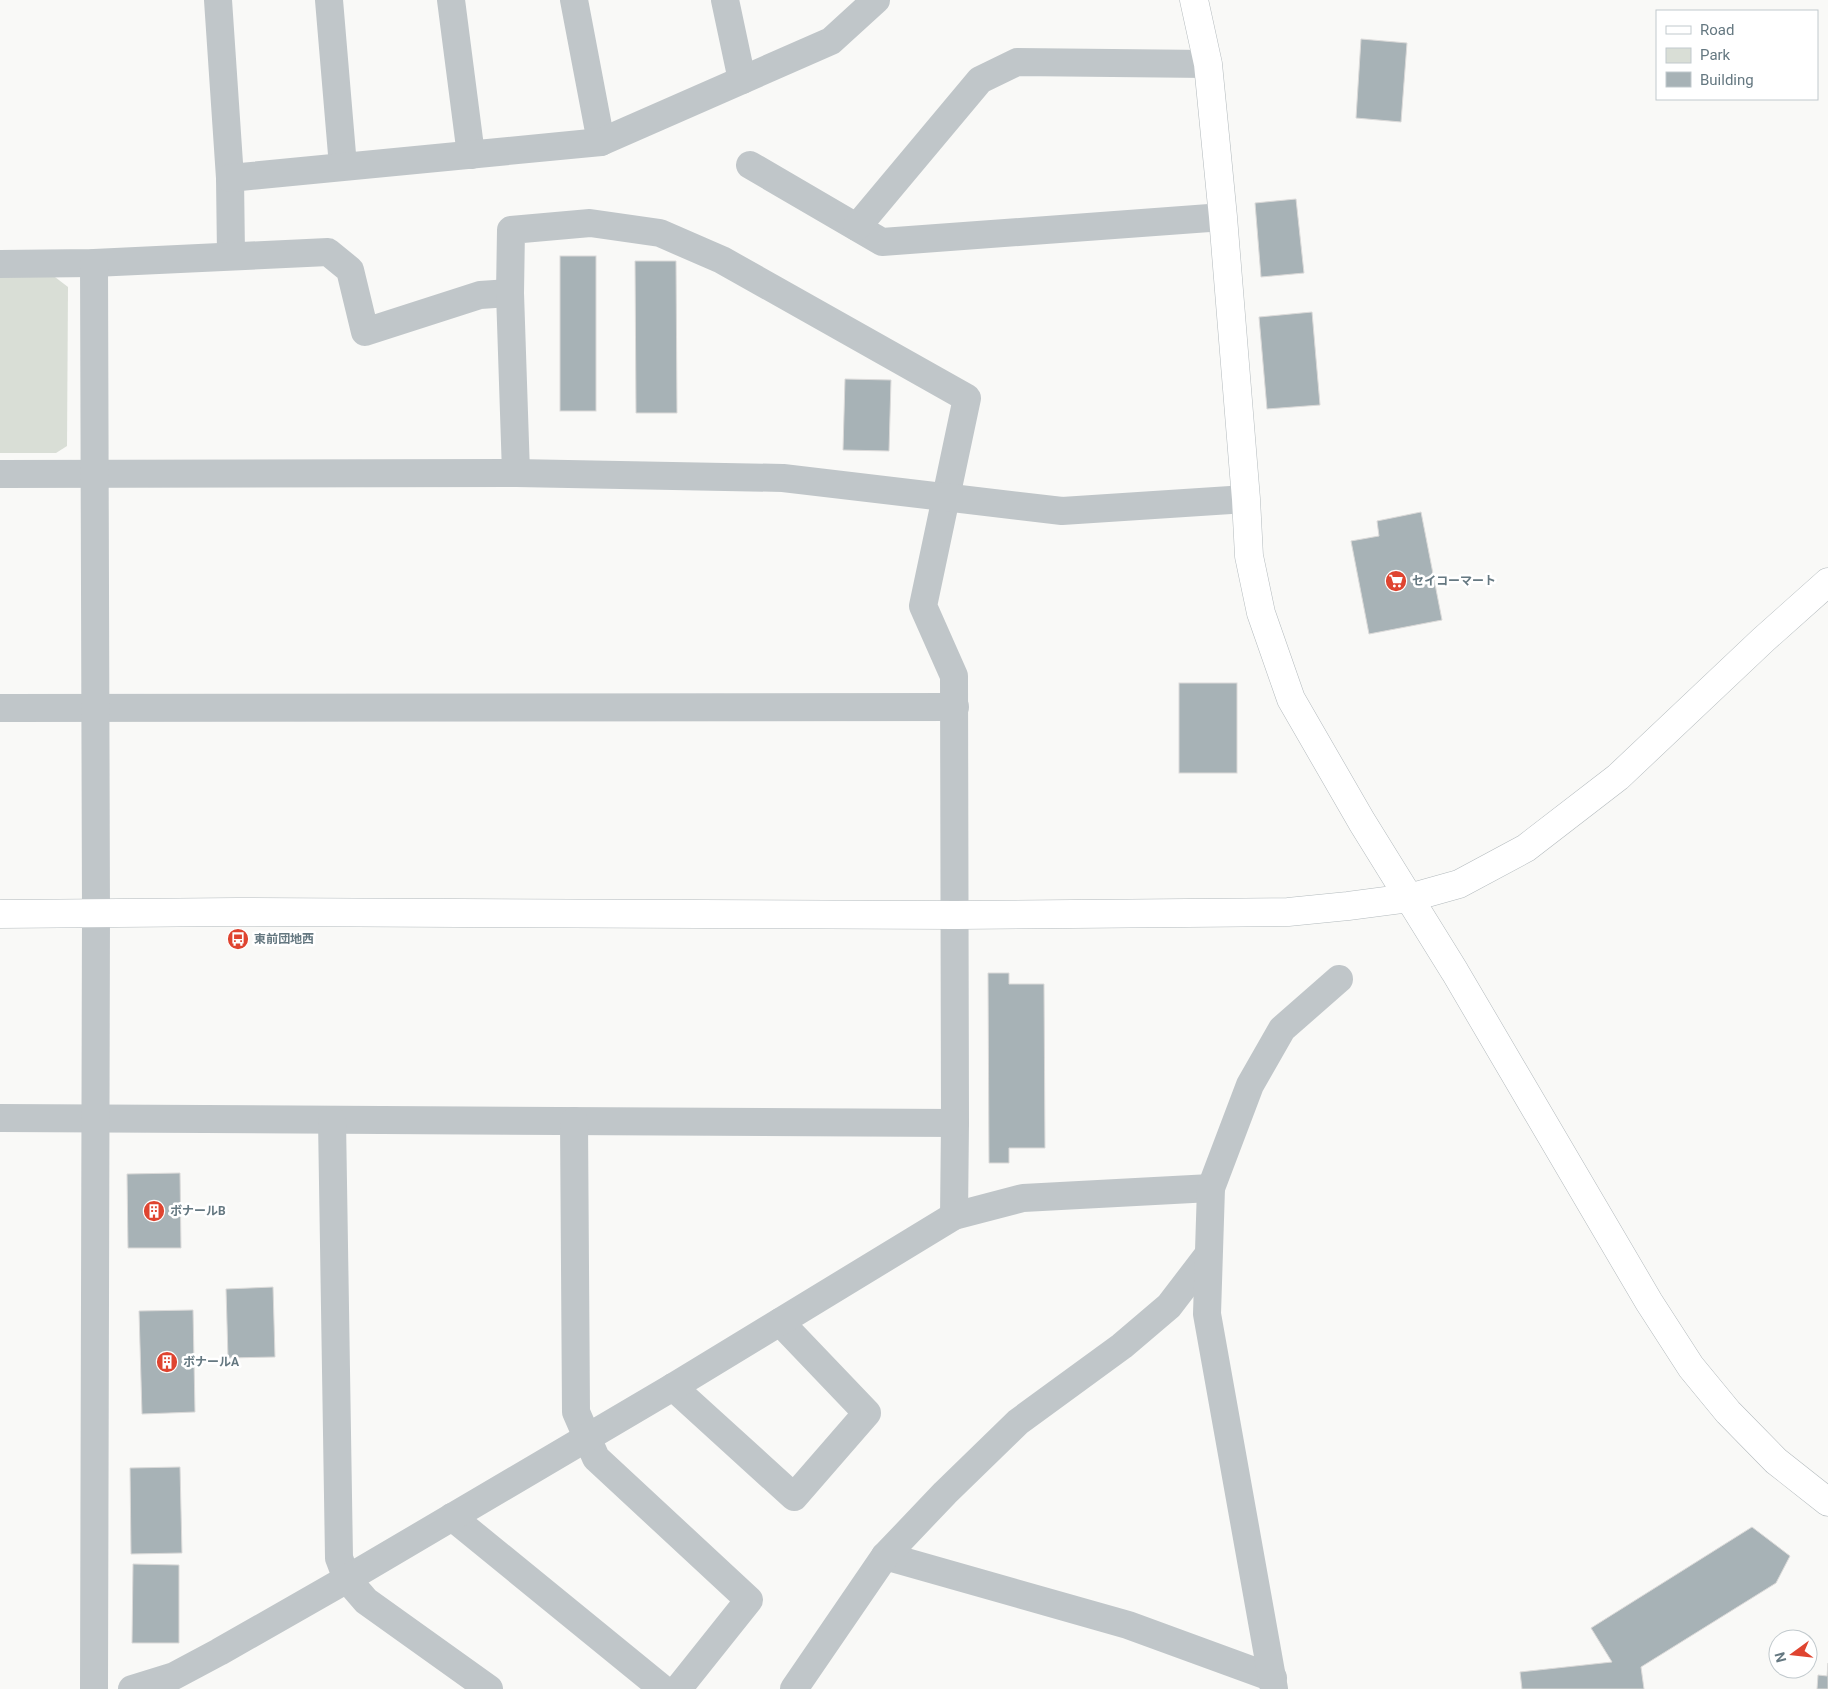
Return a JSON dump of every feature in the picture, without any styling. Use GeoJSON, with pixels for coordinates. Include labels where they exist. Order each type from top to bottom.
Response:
{"type":"FeatureCollection","features":[{"type":"Feature","properties":{"kind":"street"},"geometry":{"type":"LineString","coordinates":[[218,0],[230,178],[231,255]]}},
{"type":"Feature","properties":{"kind":"street"},"geometry":{"type":"LineString","coordinates":[[328,0],[343,166]]}},
{"type":"Feature","properties":{"kind":"street"},"geometry":{"type":"LineString","coordinates":[[451,0],[471,154]]}},
{"type":"Feature","properties":{"kind":"street"},"geometry":{"type":"LineString","coordinates":[[574,0],[601,142]]}},
{"type":"Feature","properties":{"kind":"street"},"geometry":{"type":"LineString","coordinates":[[725,0],[742,80]]}},
{"type":"Feature","properties":{"kind":"street"},"geometry":{"type":"LineString","coordinates":[[230,178],[601,142],[831,41],[875,0]]}},
{"type":"Feature","properties":{"kind":"street"},"geometry":{"type":"LineString","coordinates":[[1194,0],[1208,64],[1224,217],[1249,556],[1261,613],[1290,700],[1362,822],[1455,972],[1649,1302],[1691,1366],[1728,1412],[1776,1461],[1828,1502]]}},
{"type":"Feature","properties":{"kind":"street"},"geometry":{"type":"LineString","coordinates":[[856,227],[980,80],[1017,62],[1208,64]]}},
{"type":"Feature","properties":{"kind":"street"},"geometry":{"type":"LineString","coordinates":[[750,165],[882,242],[1224,217]]}},
{"type":"Feature","properties":{"kind":"street"},"geometry":{"type":"LineString","coordinates":[[516,473],[510,293],[510,230],[590,223],[660,233],[722,260],[967,398],[923,606],[954,676],[956,915],[954,1216]]}},
{"type":"Feature","properties":{"kind":"street"},"geometry":{"type":"LineString","coordinates":[[0,264],[94,263],[231,255],[328,252],[350,270],[365,332],[480,295],[510,293]]}},
{"type":"Feature","properties":{"kind":"street"},"geometry":{"type":"LineString","coordinates":[[94,263],[96,914],[94,1689]]}},
{"type":"Feature","properties":{"kind":"street"},"geometry":{"type":"LineString","coordinates":[[0,474],[516,473],[783,478],[1062,512],[1246,498]]}},
{"type":"Feature","properties":{"kind":"street"},"geometry":{"type":"LineString","coordinates":[[0,914],[237,912],[956,915],[1288,912],[1409,898],[1459,884],[1526,848],[1618,778],[1763,640],[1828,582]]}},
{"type":"Feature","properties":{"kind":"street"},"geometry":{"type":"LineString","coordinates":[[0,708],[955,707]]}},
{"type":"Feature","properties":{"kind":"street"},"geometry":{"type":"LineString","coordinates":[[1274,1684],[1207,1314],[1211,1188],[1250,1085],[1282,1029],[1339,979]]}},
{"type":"Feature","properties":{"kind":"street"},"geometry":{"type":"LineString","coordinates":[[0,1118],[955,1123]]}},
{"type":"Feature","properties":{"kind":"street"},"geometry":{"type":"LineString","coordinates":[[332,1120],[339,1558],[347,1579],[366,1601],[489,1689]]}},
{"type":"Feature","properties":{"kind":"street"},"geometry":{"type":"LineString","coordinates":[[574,1121],[576,1412],[596,1458],[749,1600],[678,1689]]}},
{"type":"Feature","properties":{"kind":"street"},"geometry":{"type":"LineString","coordinates":[[132,1689],[178,1682],[219,1652],[673,1387],[954,1216],[1023,1198],[1211,1188]]}},
{"type":"Feature","properties":{"kind":"street"},"geometry":{"type":"LineString","coordinates":[[794,1689],[885,1556],[945,1493],[1018,1422],[1122,1346],[1168,1306],[1208,1255]]}},
{"type":"Feature","properties":{"kind":"street"},"geometry":{"type":"LineString","coordinates":[[673,1387],[794,1497],[867,1413],[780,1322]]}},
{"type":"Feature","properties":{"kind":"street"},"geometry":{"type":"LineString","coordinates":[[452,1517],[663,1689]]}},
{"type":"Feature","properties":{"kind":"street"},"geometry":{"type":"LineString","coordinates":[[885,1556],[1128,1625],[1274,1684]]}},
{"type":"Feature","properties":{"kind":"green space"},"geometry":{"type":"Polygon","coordinates":[[[51,274],[68,287],[67,446],[56,453],[0,453],[0,275],[51,274]]]}},
{"type":"Feature","properties":{"kind":"building"},"geometry":{"type":"Polygon","coordinates":[[[1361,39],[1407,43],[1401,122],[1356,118],[1361,39]]]}},
{"type":"Feature","properties":{"kind":"building"},"geometry":{"type":"Polygon","coordinates":[[[1296,199],[1304,273],[1261,277],[1255,203],[1296,199]]]}},
{"type":"Feature","properties":{"kind":"building"},"geometry":{"type":"Polygon","coordinates":[[[560,256],[596,256],[596,411],[560,411],[560,256]]]}},
{"type":"Feature","properties":{"kind":"building"},"geometry":{"type":"Polygon","coordinates":[[[635,261],[676,261],[677,413],[636,413],[635,261]]]}},
{"type":"Feature","properties":{"kind":"building"},"geometry":{"type":"Polygon","coordinates":[[[1312,312],[1320,405],[1267,409],[1259,317],[1312,312]]]}},
{"type":"Feature","properties":{"kind":"building"},"geometry":{"type":"Polygon","coordinates":[[[845,379],[891,380],[889,451],[843,450],[845,379]]]}},
{"type":"Feature","properties":{"kind":"building","name":"セイコーマート"},"geometry":{"type":"Polygon","coordinates":[[[1421,512],[1442,620],[1369,634],[1351,541],[1379,536],[1377,521],[1421,512]]]}},
{"type":"Feature","properties":{"kind":"building"},"geometry":{"type":"Polygon","coordinates":[[[1179,683],[1237,683],[1237,773],[1179,773],[1179,683]]]}},
{"type":"Feature","properties":{"kind":"building"},"geometry":{"type":"Polygon","coordinates":[[[988,973],[1009,973],[1009,984],[1044,984],[1045,1148],[1009,1148],[1009,1163],[989,1163],[988,973]]]}},
{"type":"Feature","properties":{"kind":"building","name":"ボナールB"},"geometry":{"type":"Polygon","coordinates":[[[180,1173],[181,1248],[128,1248],[127,1174],[180,1173]]]}},
{"type":"Feature","properties":{"kind":"building"},"geometry":{"type":"Polygon","coordinates":[[[273,1287],[275,1357],[228,1358],[226,1289],[273,1287]]]}},
{"type":"Feature","properties":{"kind":"building","name":"ボナールA"},"geometry":{"type":"Polygon","coordinates":[[[193,1310],[195,1412],[142,1414],[139,1311],[193,1310]]]}},
{"type":"Feature","properties":{"kind":"building"},"geometry":{"type":"Polygon","coordinates":[[[180,1467],[182,1553],[131,1554],[130,1468],[180,1467]]]}},
{"type":"Feature","properties":{"kind":"building"},"geometry":{"type":"Polygon","coordinates":[[[1752,1527],[1790,1556],[1776,1583],[1641,1667],[1644,1689],[1522,1689],[1520,1672],[1612,1662],[1591,1628],[1752,1527]]]}},
{"type":"Feature","properties":{"kind":"building"},"geometry":{"type":"Polygon","coordinates":[[[133,1564],[179,1565],[179,1643],[132,1643],[133,1564]]]}},
{"type":"Feature","properties":{"kind":"building"},"geometry":{"type":"Polygon","coordinates":[[[1828,1663],[1828,1689],[1817,1689],[1818,1675],[1827,1676],[1828,1663]]]}},
{"type":"Feature","properties":{"kind":"place","name":"セイコーマート"},"geometry":{"type":"Point","coordinates":[1396,581]}},
{"type":"Feature","properties":{"kind":"place","name":"東前団地西"},"geometry":{"type":"Point","coordinates":[238,939]}},
{"type":"Feature","properties":{"kind":"place","name":"ボナールB"},"geometry":{"type":"Point","coordinates":[154,1211]}},
{"type":"Feature","properties":{"kind":"place","name":"ボナールA"},"geometry":{"type":"Point","coordinates":[167,1362]}}]}
